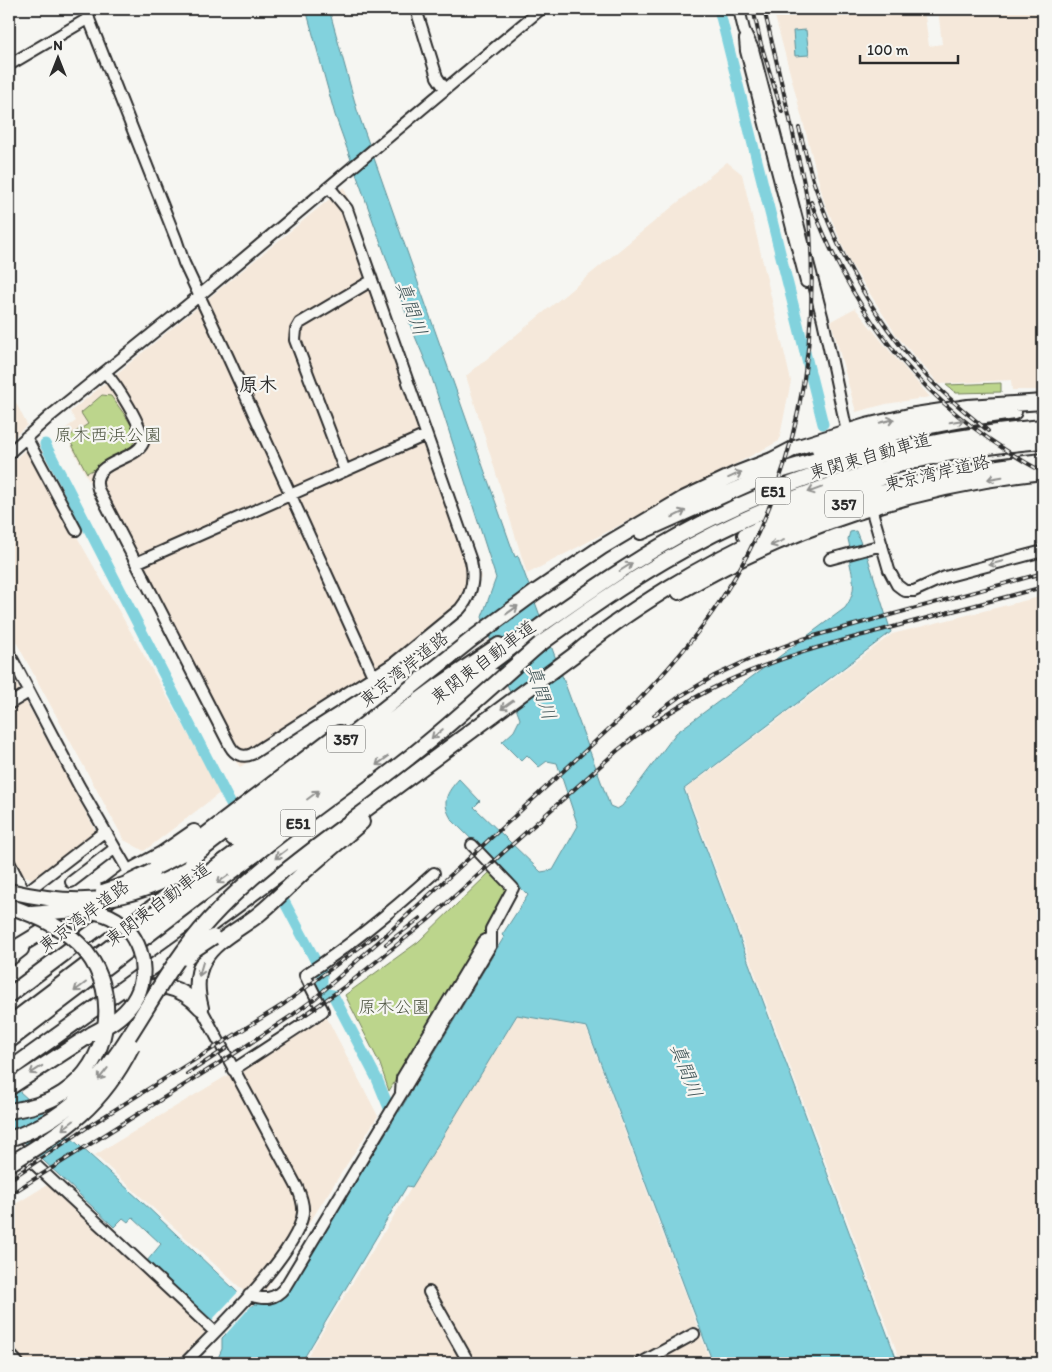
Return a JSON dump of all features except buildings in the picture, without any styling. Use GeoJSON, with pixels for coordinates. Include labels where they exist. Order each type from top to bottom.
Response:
{"type":"FeatureCollection","features":[{"type":"Feature","properties":{"kind":"highway","name":"東京湾岸道路"},"geometry":{"type":"LineString","coordinates":[[9,995],[212,831],[472,639],[585,558],[683,499],[795,448],[888,421],[945,410],[987,405],[1043,402]]}},
{"type":"Feature","properties":{"kind":"highway","name":"東京湾岸道路"},"geometry":{"type":"LineString","coordinates":[[772,460],[866,438],[977,417],[1043,410]]}},
{"type":"Feature","properties":{"kind":"highway","name":"東関東自動車道"},"geometry":{"type":"LineString","coordinates":[[9,1024],[491,662],[586,594],[678,536],[723,513],[779,489],[829,470],[879,455],[978,434],[1043,427]]}},
{"type":"Feature","properties":{"kind":"highway"},"geometry":{"type":"LineString","coordinates":[[602,547],[646,530],[761,478],[806,463],[844,453],[931,436],[978,434]]}},
{"type":"Feature","properties":{"kind":"highway","name":"東関東自動車道"},"geometry":{"type":"LineString","coordinates":[[9,1042],[191,902],[540,644],[590,608],[678,553],[762,512],[812,491],[856,477],[903,464],[981,448],[1043,441]]}},
{"type":"Feature","properties":{"kind":"highway"},"geometry":{"type":"LineString","coordinates":[[661,592],[690,567],[733,541],[768,523],[822,500],[941,456]]}},
{"type":"Feature","properties":{"kind":"highway","name":"東京湾岸道路"},"geometry":{"type":"LineString","coordinates":[[609,632],[661,592],[741,546],[786,526],[841,505],[908,485],[984,469],[1043,465]]}},
{"type":"Feature","properties":{"kind":"highway","name":"東京湾岸道路"},"geometry":{"type":"LineString","coordinates":[[11,1069],[254,906],[422,768],[574,655],[609,632],[688,586],[738,560],[804,531],[871,508],[1043,465]]}},
{"type":"Feature","properties":{"kind":"highway"},"geometry":{"type":"LineString","coordinates":[[9,891],[59,900],[92,900],[127,895],[162,883],[224,845],[476,660],[531,624],[586,594]]}},
{"type":"Feature","properties":{"kind":"highway"},"geometry":{"type":"LineString","coordinates":[[9,906],[29,906],[81,898],[114,889],[168,863],[212,831],[247,794],[309,755],[472,639]]}},
{"type":"Feature","properties":{"kind":"highway"},"geometry":{"type":"LineString","coordinates":[[9,1139],[32,1130],[56,1116],[70,1107],[94,1085],[113,1060],[176,961],[202,927],[237,891],[267,865],[403,762],[540,644]]}},
{"type":"Feature","properties":{"kind":"highway"},"geometry":{"type":"LineString","coordinates":[[9,1163],[48,1140],[80,1116],[106,1089],[122,1065],[154,1003],[172,974],[195,949],[305,872],[422,768]]}},
{"type":"Feature","properties":{"kind":"highway"},"geometry":{"type":"LineString","coordinates":[[129,872],[162,854],[212,831]]}},
{"type":"Feature","properties":{"kind":"highway"},"geometry":{"type":"LineString","coordinates":[[9,906],[59,928],[75,940],[87,953],[101,980],[107,1016],[105,1032],[99,1050],[82,1076],[64,1092],[51,1100],[9,1111]]}},
{"type":"Feature","properties":{"kind":"highway"},"geometry":{"type":"LineString","coordinates":[[201,1008],[198,976],[203,961],[254,906]]}},
{"type":"Feature","properties":{"kind":"highway"},"geometry":{"type":"LineString","coordinates":[[9,914],[84,910],[105,914],[120,922],[130,933],[138,946],[143,964],[143,976],[138,993],[122,1014],[110,1024],[9,1088]]}},
{"type":"Feature","properties":{"kind":"highway"},"geometry":{"type":"LineString","coordinates":[[9,952],[62,920]]}},
{"type":"Feature","properties":{"kind":"highway"},"geometry":{"type":"LineString","coordinates":[[11,1069],[70,1034],[130,994],[142,989],[154,986],[171,988],[188,996],[201,1008]]}},
{"type":"Feature","properties":{"kind":"street"},"geometry":{"type":"LineString","coordinates":[[416,9],[437,76],[445,89]]}},
{"type":"Feature","properties":{"kind":"street"},"geometry":{"type":"LineString","coordinates":[[739,9],[744,30],[753,49],[819,321],[844,433]]}},
{"type":"Feature","properties":{"kind":"street"},"geometry":{"type":"LineString","coordinates":[[9,453],[329,187],[537,10]]}},
{"type":"Feature","properties":{"kind":"street"},"geometry":{"type":"LineString","coordinates":[[9,65],[87,13],[184,263],[373,676]]}},
{"type":"Feature","properties":{"kind":"street"},"geometry":{"type":"LineString","coordinates":[[105,372],[118,389],[143,437],[143,442],[138,450],[105,468],[98,475],[98,489],[230,746],[235,753],[240,755],[252,754],[394,662],[454,614],[464,604],[472,586],[473,573],[471,561],[345,206],[329,187]]}},
{"type":"Feature","properties":{"kind":"street"},"geometry":{"type":"LineString","coordinates":[[345,471],[295,340],[295,333],[300,323],[371,281]]}},
{"type":"Feature","properties":{"kind":"street"},"geometry":{"type":"LineString","coordinates":[[136,563],[426,435]]}},
{"type":"Feature","properties":{"kind":"street"},"geometry":{"type":"LineString","coordinates":[[26,437],[76,530]]}},
{"type":"Feature","properties":{"kind":"street"},"geometry":{"type":"LineString","coordinates":[[871,508],[887,564],[894,581],[901,589],[909,592],[945,577],[1043,551]]}},
{"type":"Feature","properties":{"kind":"street"},"geometry":{"type":"LineString","coordinates":[[830,559],[882,545]]}},
{"type":"Feature","properties":{"kind":"street"},"geometry":{"type":"LineString","coordinates":[[9,653],[104,832],[129,872],[9,961]]}},
{"type":"Feature","properties":{"kind":"street"},"geometry":{"type":"LineString","coordinates":[[9,704],[29,692]]}},
{"type":"Feature","properties":{"kind":"street"},"geometry":{"type":"LineString","coordinates":[[9,862],[25,893],[104,832]]}},
{"type":"Feature","properties":{"kind":"street"},"geometry":{"type":"LineString","coordinates":[[248,1297],[266,1299],[283,1290],[401,1095],[402,1078],[484,941],[491,937],[491,929],[514,888],[472,845]]}},
{"type":"Feature","properties":{"kind":"street"},"geometry":{"type":"LineString","coordinates":[[72,882],[114,849]]}},
{"type":"Feature","properties":{"kind":"street"},"geometry":{"type":"LineString","coordinates":[[233,1070],[323,1011],[305,975],[386,916],[434,873]]}},
{"type":"Feature","properties":{"kind":"street"},"geometry":{"type":"LineString","coordinates":[[186,1363],[271,1270],[301,1222],[303,1206],[297,1187],[201,1008]]}},
{"type":"Feature","properties":{"kind":"street"},"geometry":{"type":"LineString","coordinates":[[9,1146],[14,1145],[217,1330]]}},
{"type":"Feature","properties":{"kind":"street"},"geometry":{"type":"LineString","coordinates":[[429,1292],[469,1363]]}},
{"type":"Feature","properties":{"kind":"street"},"geometry":{"type":"LineString","coordinates":[[641,1363],[694,1334]]}},
{"type":"Feature","properties":{"kind":"street"},"geometry":{"type":"LineString","coordinates":[[9,1353],[18,1363]]}},
{"type":"Feature","properties":{"kind":"shaded area"},"geometry":{"type":"Polygon","coordinates":[[[773,9],[924,9],[929,46],[942,44],[938,9],[1043,9],[1043,390],[1012,390],[1011,380],[939,384],[897,336],[849,261],[824,201],[773,9]]]}},
{"type":"Feature","properties":{"kind":"shaded area"},"geometry":{"type":"Polygon","coordinates":[[[727,162],[742,174],[791,381],[779,441],[527,574],[466,376],[727,162]]]}},
{"type":"Feature","properties":{"kind":"shaded area"},"geometry":{"type":"Polygon","coordinates":[[[344,187],[481,577],[468,608],[397,667],[240,767],[226,749],[63,430],[76,421],[70,412],[344,187]]]}},
{"type":"Feature","properties":{"kind":"shaded area"},"geometry":{"type":"Polygon","coordinates":[[[855,308],[930,397],[886,404],[856,412],[831,321],[855,308]]]}},
{"type":"Feature","properties":{"kind":"shaded area"},"geometry":{"type":"Polygon","coordinates":[[[9,389],[27,425],[9,441],[9,389]]]}},
{"type":"Feature","properties":{"kind":"shaded area"},"geometry":{"type":"Polygon","coordinates":[[[27,448],[221,792],[144,851],[124,840],[9,629],[9,465],[27,448]]]}},
{"type":"Feature","properties":{"kind":"shaded area"},"geometry":{"type":"Polygon","coordinates":[[[1043,596],[1043,1363],[901,1363],[686,789],[892,634],[1043,596]]]}},
{"type":"Feature","properties":{"kind":"shaded area"},"geometry":{"type":"Polygon","coordinates":[[[9,670],[97,833],[35,880],[9,870],[9,670]]]}},
{"type":"Feature","properties":{"kind":"shaded area"},"geometry":{"type":"Polygon","coordinates":[[[518,1015],[586,1028],[711,1363],[303,1363],[518,1015]]]}},
{"type":"Feature","properties":{"kind":"shaded area"},"geometry":{"type":"Polygon","coordinates":[[[326,1016],[378,1116],[266,1290],[245,1292],[95,1155],[326,1016]]]}},
{"type":"Feature","properties":{"kind":"shaded area"},"geometry":{"type":"Polygon","coordinates":[[[47,1185],[207,1331],[175,1363],[9,1363],[9,1208],[47,1185]]]}},
{"type":"Feature","properties":{"kind":"green space"},"geometry":{"type":"Polygon","coordinates":[[[1001,383],[1001,392],[956,393],[946,385],[1001,383]]]}},
{"type":"Feature","properties":{"kind":"green space","name":"原木西浜公園"},"geometry":{"type":"Polygon","coordinates":[[[102,395],[111,396],[129,422],[134,432],[134,443],[123,453],[87,473],[68,437],[88,424],[81,413],[102,395]]]}},
{"type":"Feature","properties":{"kind":"green space","name":"原木公園"},"geometry":{"type":"Polygon","coordinates":[[[491,871],[507,887],[505,899],[389,1091],[380,1064],[345,995],[418,942],[491,871]]]}},
{"type":"Feature","properties":{"kind":"water","name":"真間川"},"geometry":{"type":"Polygon","coordinates":[[[306,9],[329,9],[357,110],[515,557],[518,556],[610,806],[617,809],[622,806],[676,733],[845,608],[852,596],[853,590],[849,559],[855,557],[848,539],[850,532],[856,531],[862,546],[860,546],[862,556],[867,555],[891,632],[684,789],[898,1363],[713,1363],[587,1027],[517,1015],[412,1187],[407,1186],[301,1363],[221,1363],[218,1358],[222,1349],[222,1338],[226,1334],[147,1261],[161,1244],[132,1217],[128,1222],[123,1218],[114,1227],[9,1128],[9,1079],[19,1091],[140,1200],[252,1306],[274,1302],[283,1297],[396,1117],[504,937],[502,935],[528,895],[452,820],[446,803],[446,798],[451,789],[459,779],[480,801],[474,807],[541,872],[553,870],[578,826],[557,763],[547,761],[539,767],[527,755],[521,761],[502,742],[514,731],[520,719],[482,617],[496,578],[430,372],[411,327],[335,115],[306,9]]]}},
{"type":"Feature","properties":{"kind":"water"},"geometry":{"type":"Polygon","coordinates":[[[806,30],[809,55],[795,56],[793,31],[806,30]]]}},
{"type":"Feature","properties":{"kind":"pier"},"geometry":{"type":"Polygon","coordinates":[[[239,1291],[252,1305],[226,1334],[211,1321],[239,1291]]]}},
{"type":"Feature","properties":{"kind":"waterway"},"geometry":{"type":"LineString","coordinates":[[719,9],[823,424]]}},
{"type":"Feature","properties":{"kind":"waterway"},"geometry":{"type":"LineString","coordinates":[[45,444],[239,820]]}},
{"type":"Feature","properties":{"kind":"waterway"},"geometry":{"type":"LineString","coordinates":[[253,848],[322,973],[322,986],[326,994],[333,995],[377,1079],[389,1108],[396,1117]]}},
{"type":"Feature","properties":{"kind":"railway"},"geometry":{"type":"LineString","coordinates":[[753,9],[761,44],[782,112]]}},
{"type":"Feature","properties":{"kind":"railway"},"geometry":{"type":"LineString","coordinates":[[9,1195],[240,1050],[314,999],[624,715],[676,659],[722,598],[748,554],[769,507],[786,459],[798,410],[807,360],[811,309],[811,258],[807,200],[764,9]]}},
{"type":"Feature","properties":{"kind":"railway"},"geometry":{"type":"LineString","coordinates":[[799,128],[823,209],[858,283],[888,329],[930,380],[988,431]]}},
{"type":"Feature","properties":{"kind":"railway"},"geometry":{"type":"LineString","coordinates":[[811,202],[829,246],[850,287],[874,325],[901,360],[931,392],[965,421],[1002,448],[1043,472]]}},
{"type":"Feature","properties":{"kind":"railway"},"geometry":{"type":"LineString","coordinates":[[654,715],[714,676],[750,659],[803,639],[1043,573]]}},
{"type":"Feature","properties":{"kind":"railway"},"geometry":{"type":"LineString","coordinates":[[299,1019],[347,985],[428,920],[618,750],[671,712],[709,690],[796,654],[1043,587]]}},
{"type":"Feature","properties":{"kind":"railway"},"geometry":{"type":"LineString","coordinates":[[386,944],[420,918]]}},
{"type":"Feature","properties":{"kind":"railway"},"geometry":{"type":"LineString","coordinates":[[9,1180],[92,1124],[284,1004],[376,935]]}},
{"type":"Feature","properties":{"kind":"railway"},"geometry":{"type":"LineString","coordinates":[[187,1074],[227,1048]]}},
{"type":"Feature","properties":{"kind":"district","name":"原木"},"geometry":{"type":"Point","coordinates":[258,384]}}]}
